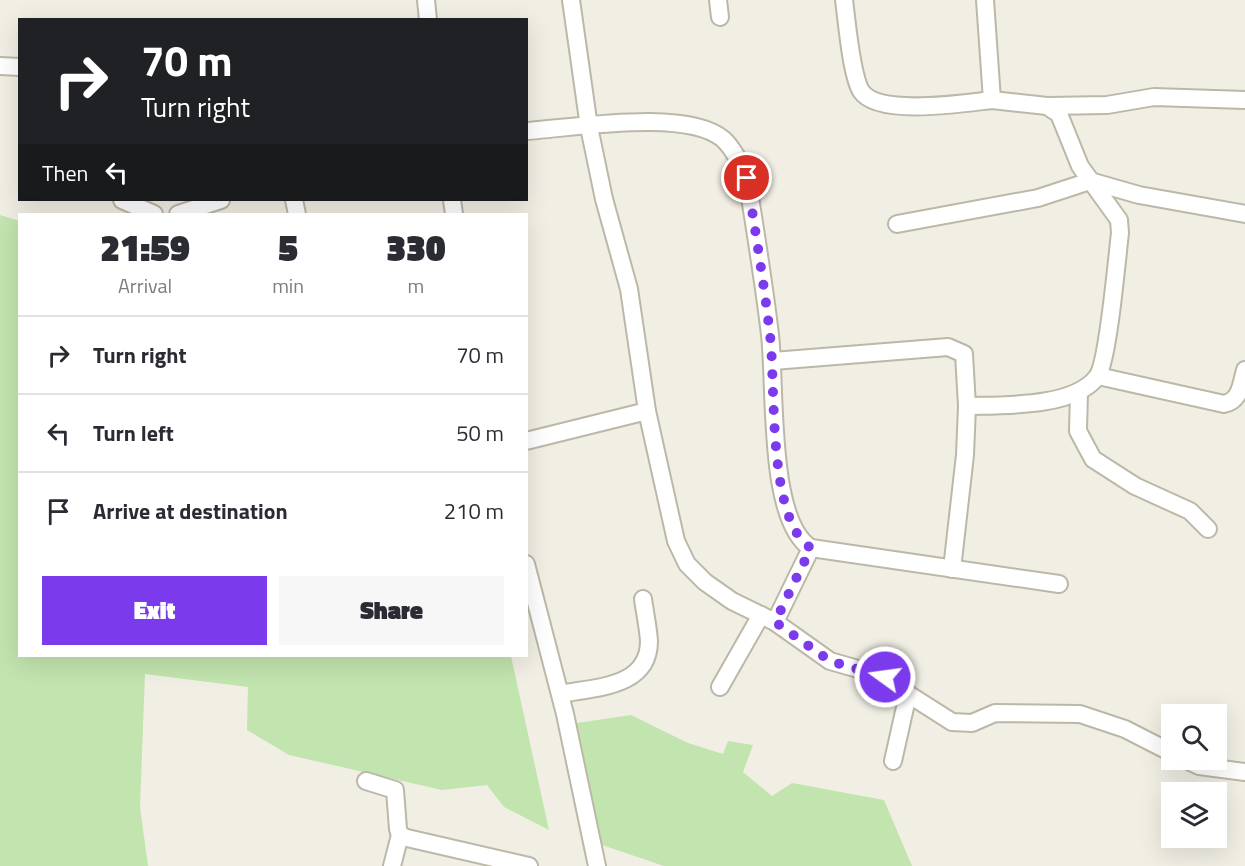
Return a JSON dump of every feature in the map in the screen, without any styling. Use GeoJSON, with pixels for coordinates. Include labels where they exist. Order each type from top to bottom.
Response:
{"type":"FeatureCollection","features":[{"type":"Feature","properties":{"kind":"street"},"geometry":{"type":"LineString","coordinates":[[426,0],[428,18]]}},
{"type":"Feature","properties":{"kind":"street"},"geometry":{"type":"LineString","coordinates":[[571,0],[589,127],[604,199],[629,289],[647,411],[676,541],[687,564],[705,582],[732,601],[768,618],[830,661],[900,681],[908,694],[952,722],[972,723],[995,713],[1080,714],[1125,729],[1161,747]]}},
{"type":"Feature","properties":{"kind":"street"},"geometry":{"type":"LineString","coordinates":[[844,0],[856,77],[862,92],[870,99],[885,104],[924,107],[992,100],[1047,106],[1107,105],[1154,97],[1245,100]]}},
{"type":"Feature","properties":{"kind":"street"},"geometry":{"type":"LineString","coordinates":[[985,0],[992,100]]}},
{"type":"Feature","properties":{"kind":"street"},"geometry":{"type":"LineString","coordinates":[[0,66],[18,67]]}},
{"type":"Feature","properties":{"kind":"street"},"geometry":{"type":"LineString","coordinates":[[967,406],[1050,402],[1079,392],[1098,376],[1106,342],[1120,233],[1119,220],[1090,182],[1059,114],[1047,106]]}},
{"type":"Feature","properties":{"kind":"street"},"geometry":{"type":"LineString","coordinates":[[528,131],[665,120],[706,129],[722,138],[737,156],[747,178],[773,361],[779,477],[794,533],[811,548],[1059,584]]}},
{"type":"Feature","properties":{"kind":"street"},"geometry":{"type":"LineString","coordinates":[[897,224],[1038,198],[1090,182],[1139,195],[1245,214]]}},
{"type":"Feature","properties":{"kind":"street"},"geometry":{"type":"LineString","coordinates":[[124,201],[152,213]]}},
{"type":"Feature","properties":{"kind":"street"},"geometry":{"type":"LineString","coordinates":[[181,213],[218,201]]}},
{"type":"Feature","properties":{"kind":"street"},"geometry":{"type":"LineString","coordinates":[[773,361],[948,346],[964,354],[967,406],[965,454],[952,569]]}},
{"type":"Feature","properties":{"kind":"street"},"geometry":{"type":"LineString","coordinates":[[1098,376],[1224,404],[1232,402],[1238,396],[1245,370]]}},
{"type":"Feature","properties":{"kind":"street"},"geometry":{"type":"LineString","coordinates":[[1079,392],[1078,431],[1093,459],[1135,486],[1190,511],[1208,529]]}},
{"type":"Feature","properties":{"kind":"street"},"geometry":{"type":"LineString","coordinates":[[528,441],[647,411]]}},
{"type":"Feature","properties":{"kind":"street"},"geometry":{"type":"LineString","coordinates":[[720,687],[768,618],[811,548]]}},
{"type":"Feature","properties":{"kind":"street"},"geometry":{"type":"LineString","coordinates":[[528,572],[560,694],[592,863]]}},
{"type":"Feature","properties":{"kind":"street"},"geometry":{"type":"LineString","coordinates":[[560,694],[627,680],[640,671],[649,642],[643,599]]}},
{"type":"Feature","properties":{"kind":"street"},"geometry":{"type":"LineString","coordinates":[[893,761],[908,694]]}},
{"type":"Feature","properties":{"kind":"street"},"geometry":{"type":"LineString","coordinates":[[1227,770],[1245,772]]}},
{"type":"Feature","properties":{"kind":"street"},"geometry":{"type":"LineString","coordinates":[[366,781],[395,790],[400,835],[392,866]]}},
{"type":"Feature","properties":{"kind":"street"},"geometry":{"type":"LineString","coordinates":[[400,835],[529,866]]}},
{"type":"Feature","properties":{"kind":"green space"},"geometry":{"type":"Polygon","coordinates":[[[0,215],[18,220],[18,657],[511,657],[549,830],[504,807],[487,785],[442,790],[289,755],[247,730],[248,687],[145,674],[140,807],[148,866],[0,866],[0,215]]]}},
{"type":"Feature","properties":{"kind":"green space"},"geometry":{"type":"Polygon","coordinates":[[[631,715],[688,743],[723,754],[728,741],[753,745],[743,772],[772,796],[792,783],[884,800],[912,866],[664,866],[599,844],[570,724],[631,715]]]}},
{"type":"Feature","properties":{"kind":"route"},"geometry":{"type":"LineString","coordinates":[[747,178],[770,332],[779,477],[794,533],[802,543],[811,548],[775,622],[830,661],[851,669],[885,677]]}}]}
